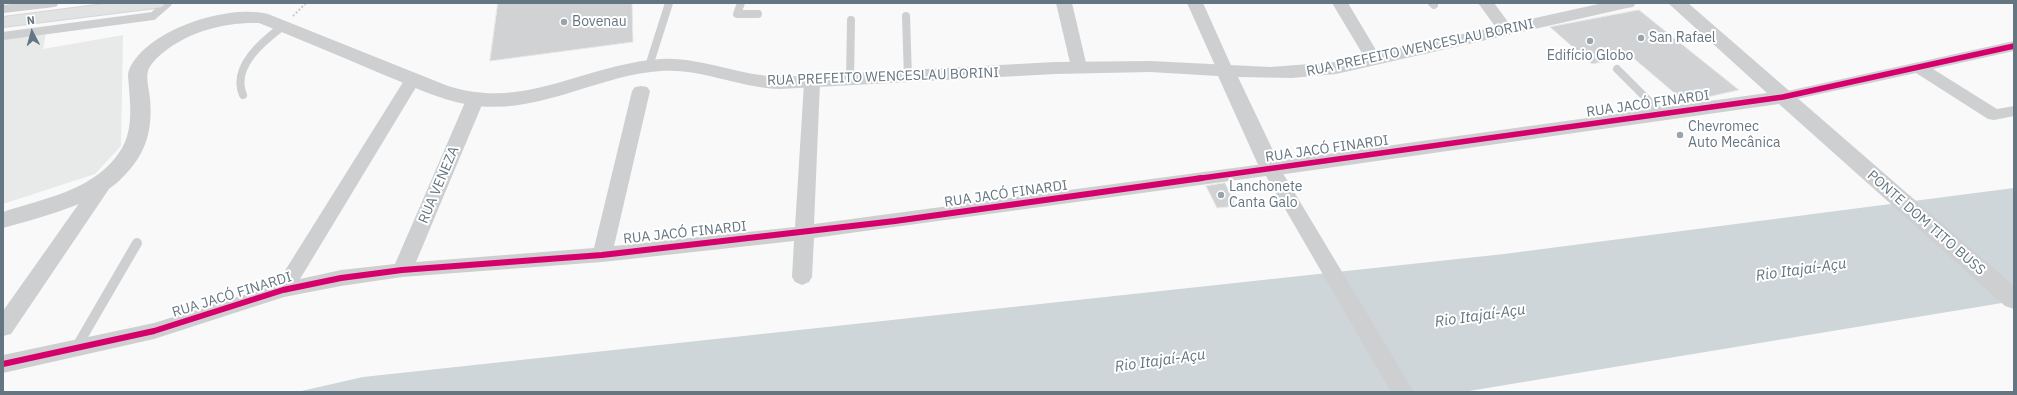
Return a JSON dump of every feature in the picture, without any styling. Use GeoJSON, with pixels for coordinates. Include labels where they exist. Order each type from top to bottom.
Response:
{"type":"FeatureCollection","features":[{"type":"Feature","properties":{"kind":"highway"},"geometry":{"type":"LineString","coordinates":[[3,22],[121,5],[156,3]]}},
{"type":"Feature","properties":{"kind":"street"},"geometry":{"type":"LineString","coordinates":[[1064,3],[1079,67]]}},
{"type":"Feature","properties":{"kind":"street"},"geometry":{"type":"LineString","coordinates":[[1195,3],[1271,169],[1403,392]]}},
{"type":"Feature","properties":{"kind":"street"},"geometry":{"type":"LineString","coordinates":[[1340,3],[1374,60]]}},
{"type":"Feature","properties":{"kind":"street"},"geometry":{"type":"LineString","coordinates":[[1486,3],[1506,30]]}},
{"type":"Feature","properties":{"kind":"street","name":"RUA PREFEITO WENCESLAU BORINI"},"geometry":{"type":"LineString","coordinates":[[3,220],[44,207],[104,182],[126,158],[138,139],[140,128],[138,71],[141,63],[154,50],[179,35],[227,20],[252,17],[262,18],[413,79],[475,100],[506,100],[547,93],[612,73],[649,66],[684,66],[751,81],[812,82],[908,78],[1079,67],[1137,66],[1226,72],[1307,72],[1374,60],[1627,3]]}},
{"type":"Feature","properties":{"kind":"street","name":"PONTE DOM TITO BUSS"},"geometry":{"type":"LineString","coordinates":[[1677,3],[2014,300]]}},
{"type":"Feature","properties":{"kind":"street","name":"RUA JACÓ FINARDI"},"geometry":{"type":"LineString","coordinates":[[3,364],[154,331],[283,290],[341,278],[402,270],[602,255],[804,232],[1271,169],[1783,97],[2014,46]]}},
{"type":"Feature","properties":{"kind":"street"},"geometry":{"type":"LineString","coordinates":[[1918,67],[1994,115],[2014,111]]}},
{"type":"Feature","properties":{"kind":"street"},"geometry":{"type":"LineString","coordinates":[[283,290],[413,79]]}},
{"type":"Feature","properties":{"kind":"street"},"geometry":{"type":"LineString","coordinates":[[802,277],[812,82]]}},
{"type":"Feature","properties":{"kind":"street"},"geometry":{"type":"LineString","coordinates":[[602,255],[641,92]]}},
{"type":"Feature","properties":{"kind":"street","name":"RUA VENEZA"},"geometry":{"type":"LineString","coordinates":[[402,270],[475,100]]}},
{"type":"Feature","properties":{"kind":"street","name":"PONTE DOM TITO BUSS"},"geometry":{"type":"LineString","coordinates":[[1757,101],[1838,146]]}},
{"type":"Feature","properties":{"kind":"street"},"geometry":{"type":"LineString","coordinates":[[3,328],[104,182]]}},
{"type":"Feature","properties":{"kind":"lane"},"geometry":{"type":"LineString","coordinates":[[3,9],[54,3]]}},
{"type":"Feature","properties":{"kind":"lane"},"geometry":{"type":"LineString","coordinates":[[3,36],[153,16],[168,3]]}},
{"type":"Feature","properties":{"kind":"lane"},"geometry":{"type":"LineString","coordinates":[[649,66],[669,3]]}},
{"type":"Feature","properties":{"kind":"lane"},"geometry":{"type":"LineString","coordinates":[[741,3],[737,14],[758,14]]}},
{"type":"Feature","properties":{"kind":"lane"},"geometry":{"type":"LineString","coordinates":[[906,16],[908,78]]}},
{"type":"Feature","properties":{"kind":"lane"},"geometry":{"type":"LineString","coordinates":[[850,20],[850,81]]}},
{"type":"Feature","properties":{"kind":"lane"},"geometry":{"type":"LineString","coordinates":[[243,95],[238,89],[238,81],[241,72],[264,41],[283,26]]}},
{"type":"Feature","properties":{"kind":"lane"},"geometry":{"type":"LineString","coordinates":[[1617,69],[1662,114]]}},
{"type":"Feature","properties":{"kind":"lane"},"geometry":{"type":"LineString","coordinates":[[76,348],[137,243]]}},
{"type":"Feature","properties":{"kind":"shaded area"},"geometry":{"type":"Polygon","coordinates":[[[46,33],[43,49],[123,35],[121,146],[95,174],[3,204],[3,38],[46,33]]]}},
{"type":"Feature","properties":{"kind":"water","name":"Rio Itajaí-Açu"},"geometry":{"type":"Polygon","coordinates":[[[2014,188],[2014,301],[1463,392],[297,392],[363,377],[1504,254],[2014,188]]]}},
{"type":"Feature","properties":{"kind":"building","name":"Bovenau"},"geometry":{"type":"Polygon","coordinates":[[[498,3],[632,3],[633,42],[490,61],[498,3]]]}},
{"type":"Feature","properties":{"kind":"building","name":"San Rafael"},"geometry":{"type":"Polygon","coordinates":[[[1639,10],[1739,90],[1685,102],[1631,56],[1592,64],[1550,27],[1639,10]]]}},
{"type":"Feature","properties":{"kind":"building","name":"Lanchonete Canta Galo"},"geometry":{"type":"Polygon","coordinates":[[[1225,183],[1236,206],[1217,208],[1206,186],[1225,183]]]}},
{"type":"Feature","properties":{"kind":"cycle path"},"geometry":{"type":"LineString","coordinates":[[3,364],[154,331],[283,290],[341,278],[402,270],[602,255],[895,221],[1783,97],[2014,46]]}},
{"type":"Feature","properties":{"kind":"place","name":"Bovenau"},"geometry":{"type":"Point","coordinates":[564,22]}},
{"type":"Feature","properties":{"kind":"place","name":"San Rafael"},"geometry":{"type":"Point","coordinates":[1641,38]}},
{"type":"Feature","properties":{"kind":"place","name":"Edifício Globo"},"geometry":{"type":"Point","coordinates":[1590,41]}},
{"type":"Feature","properties":{"kind":"place","name":"Chevromec Auto Mecânica"},"geometry":{"type":"Point","coordinates":[1680,135]}},
{"type":"Feature","properties":{"kind":"place","name":"Lanchonete Canta Galo"},"geometry":{"type":"Point","coordinates":[1221,195]}}]}
